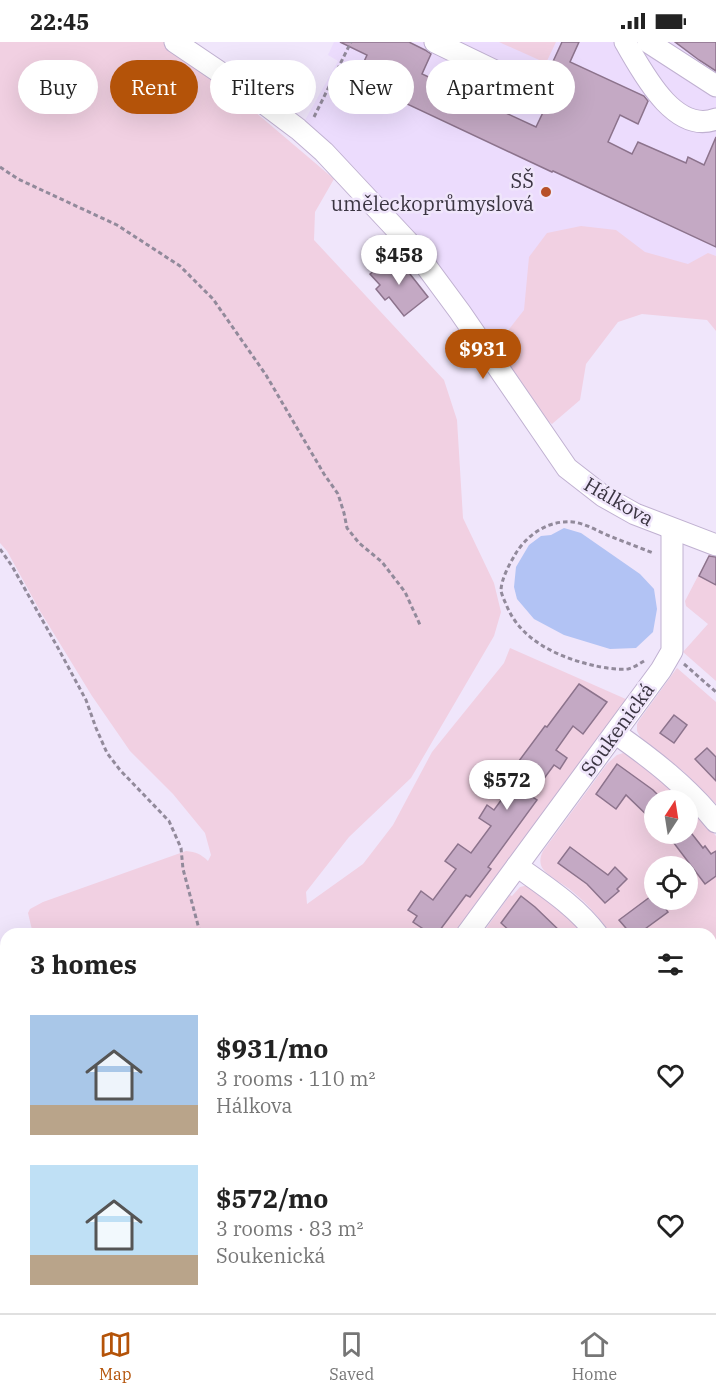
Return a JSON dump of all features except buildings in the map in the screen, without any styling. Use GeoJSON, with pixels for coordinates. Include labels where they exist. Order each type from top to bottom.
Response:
{"type":"FeatureCollection","features":[{"type":"Feature","properties":{"kind":"street","name":"Hálkova"},"geometry":{"type":"LineString","coordinates":[[175,42],[249,92],[305,135],[324,152],[409,243],[460,312],[567,468],[603,496],[635,514],[716,545]]}},
{"type":"Feature","properties":{"kind":"street"},"geometry":{"type":"LineString","coordinates":[[435,42],[472,60]]}},
{"type":"Feature","properties":{"kind":"street"},"geometry":{"type":"LineString","coordinates":[[625,42],[645,75],[663,99],[674,109],[685,118],[697,121],[706,123],[716,119]]}},
{"type":"Feature","properties":{"kind":"street"},"geometry":{"type":"LineString","coordinates":[[648,42],[716,86]]}},
{"type":"Feature","properties":{"kind":"street"},"geometry":{"type":"LineString","coordinates":[[672,529],[672,651]]}},
{"type":"Feature","properties":{"kind":"street","name":"Soukenická"},"geometry":{"type":"LineString","coordinates":[[472,928],[661,670],[672,651]]}},
{"type":"Feature","properties":{"kind":"street"},"geometry":{"type":"LineString","coordinates":[[615,733],[659,765],[705,808],[716,822]]}},
{"type":"Feature","properties":{"kind":"street"},"geometry":{"type":"LineString","coordinates":[[518,867],[566,902],[592,928]]}},
{"type":"Feature","properties":{"kind":"path"},"geometry":{"type":"LineString","coordinates":[[305,135],[351,42]]}},
{"type":"Feature","properties":{"kind":"path"},"geometry":{"type":"LineString","coordinates":[[0,167],[18,179],[117,225],[180,266],[213,299],[266,375],[338,494],[347,528],[359,543],[382,562],[405,592],[421,627]]}},
{"type":"Feature","properties":{"kind":"path"},"geometry":{"type":"LineString","coordinates":[[646,660],[629,669],[606,668],[556,654],[524,633],[509,613],[501,592],[504,579],[520,546],[531,535],[564,521],[583,524],[672,561]]}},
{"type":"Feature","properties":{"kind":"path"},"geometry":{"type":"LineString","coordinates":[[0,549],[12,566],[86,700],[107,753],[120,770],[169,821],[181,848],[183,868],[199,928]]}},
{"type":"Feature","properties":{"kind":"path"},"geometry":{"type":"LineString","coordinates":[[672,651],[716,692]]}},
{"type":"Feature","properties":{"kind":"shaded area"},"geometry":{"type":"Polygon","coordinates":[[[0,42],[164,42],[189,60],[110,60],[110,114],[198,114],[198,67],[210,76],[210,114],[257,114],[334,179],[315,212],[314,240],[444,380],[457,420],[463,518],[494,583],[501,612],[494,636],[411,778],[349,837],[306,892],[307,904],[363,864],[393,825],[432,752],[504,663],[510,648],[628,700],[460,928],[32,928],[28,913],[30,909],[43,902],[186,851],[198,854],[208,861],[211,855],[205,833],[173,794],[130,751],[92,696],[40,611],[7,551],[0,543],[0,42]]]}},
{"type":"Feature","properties":{"kind":"shaded area","name":"SŠ uměleckoprůmyslová"},"geometry":{"type":"Polygon","coordinates":[[[334,42],[716,42],[716,307],[556,307],[491,337],[466,309],[361,174],[305,120],[308,114],[316,114],[316,100],[328,79],[328,114],[414,114],[414,60],[336,60],[328,55],[334,42]]]}},
{"type":"Feature","properties":{"kind":"shaded area"},"geometry":{"type":"Polygon","coordinates":[[[499,42],[556,42],[547,60],[539,60],[499,42]]]}},
{"type":"Feature","properties":{"kind":"shaded area"},"geometry":{"type":"Polygon","coordinates":[[[581,226],[616,230],[645,252],[688,264],[708,253],[716,256],[716,331],[707,320],[642,314],[618,322],[586,364],[580,400],[552,424],[507,389],[497,363],[503,337],[524,310],[529,257],[547,233],[581,226]]]}},
{"type":"Feature","properties":{"kind":"shaded area"},"geometry":{"type":"Polygon","coordinates":[[[710,553],[716,555],[716,681],[683,652],[708,624],[686,606],[685,601],[710,553]]]}},
{"type":"Feature","properties":{"kind":"shaded area"},"geometry":{"type":"Polygon","coordinates":[[[677,668],[716,702],[716,804],[683,771],[642,740],[637,731],[640,719],[677,668]]]}},
{"type":"Feature","properties":{"kind":"shaded area"},"geometry":{"type":"Polygon","coordinates":[[[628,754],[673,790],[644,790],[644,844],[698,844],[698,816],[716,836],[716,928],[606,928],[584,902],[543,869],[541,858],[543,851],[607,764],[617,755],[628,754]]]}},
{"type":"Feature","properties":{"kind":"shaded area"},"geometry":{"type":"Polygon","coordinates":[[[528,885],[563,910],[580,928],[486,928],[510,895],[512,896],[520,887],[528,885]]]}},
{"type":"Feature","properties":{"kind":"water"},"geometry":{"type":"Polygon","coordinates":[[[564,528],[581,533],[640,574],[654,589],[657,609],[653,632],[636,648],[610,649],[564,635],[534,619],[517,599],[514,587],[516,567],[529,545],[541,536],[551,535],[564,528]]]}},
{"type":"Feature","properties":{"kind":"place","name":"SŠ uměleckoprůmyslová"},"geometry":{"type":"Point","coordinates":[546,192]}}]}
